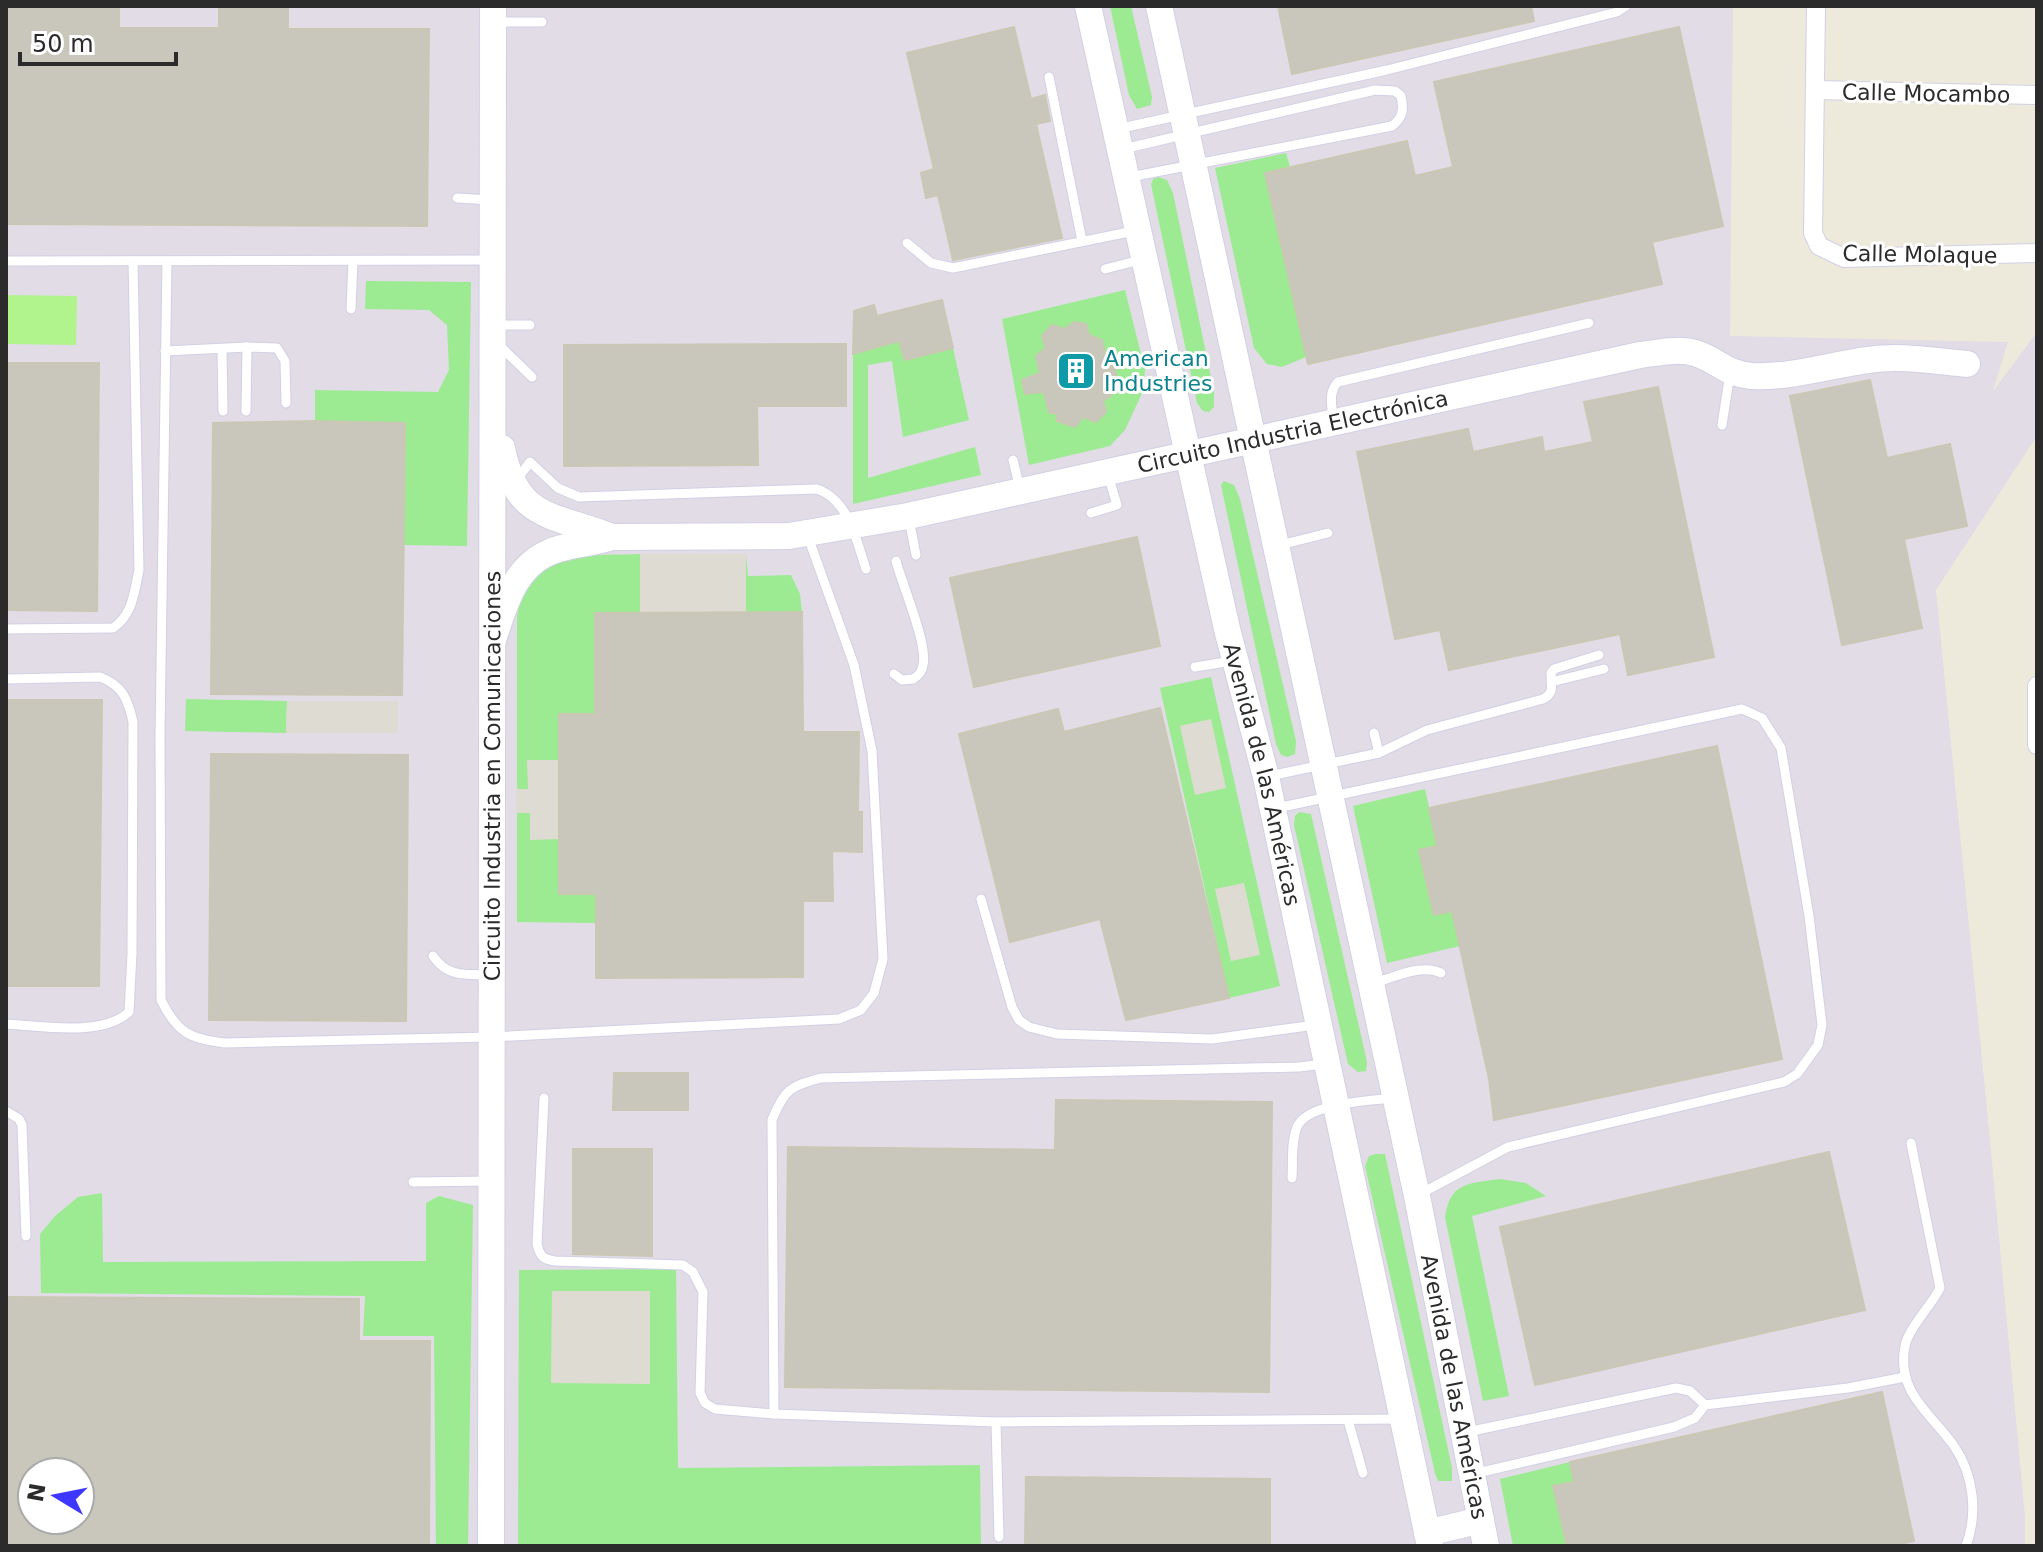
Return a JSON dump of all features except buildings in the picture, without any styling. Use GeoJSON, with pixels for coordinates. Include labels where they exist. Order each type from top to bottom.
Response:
{"type":"FeatureCollection","features":[{"type":"Feature","properties":{"kind":"street","name":"Avenida de las Américas"},"geometry":{"type":"LineString","coordinates":[[1088,6],[1187,455],[1266,777],[1429,1540]]}},
{"type":"Feature","properties":{"kind":"street","name":"Avenida de las Américas"},"geometry":{"type":"LineString","coordinates":[[1159,6],[1417,1196],[1486,1546]]}},
{"type":"Feature","properties":{"kind":"street"},"geometry":{"type":"LineString","coordinates":[[1816,6],[1816,90]]}},
{"type":"Feature","properties":{"kind":"street","name":"Circuito Industria en Comunicaciones"},"geometry":{"type":"LineString","coordinates":[[491,1546],[493,14]]}},
{"type":"Feature","properties":{"kind":"street","name":"Calle Mocambo"},"geometry":{"type":"LineString","coordinates":[[1816,90],[2037,95]]}},
{"type":"Feature","properties":{"kind":"street","name":"Calle Molaque"},"geometry":{"type":"LineString","coordinates":[[1816,90],[1813,233],[1819,246],[1844,258],[2037,253]]}},
{"type":"Feature","properties":{"kind":"street","name":"Circuito Industria Electrónica"},"geometry":{"type":"LineString","coordinates":[[493,401],[507,472],[529,505],[546,516],[612,537],[789,536],[908,516],[1021,492],[1640,355],[1675,351],[1696,353],[1730,373],[1775,376],[1871,359],[1900,358],[1967,364]]}},
{"type":"Feature","properties":{"kind":"street","name":"Circuito Industria Electrónica"},"geometry":{"type":"LineString","coordinates":[[493,640],[508,596],[519,576],[531,564],[550,552],[590,545],[612,537]]}},
{"type":"Feature","properties":{"kind":"street"},"geometry":{"type":"LineString","coordinates":[[2037,686],[2037,745]]}},
{"type":"Feature","properties":{"kind":"street"},"geometry":{"type":"LineString","coordinates":[[1429,1540],[1481,1520]]}},
{"type":"Feature","properties":{"kind":"lane"},"geometry":{"type":"LineString","coordinates":[[1118,139],[1617,12],[1626,6]]}},
{"type":"Feature","properties":{"kind":"lane"},"geometry":{"type":"LineString","coordinates":[[493,14],[542,22]]}},
{"type":"Feature","properties":{"kind":"lane"},"geometry":{"type":"LineString","coordinates":[[1049,77],[1082,241]]}},
{"type":"Feature","properties":{"kind":"lane"},"geometry":{"type":"LineString","coordinates":[[1118,139],[1375,90],[1395,91],[1401,96],[1402,113],[1392,126],[1126,178]]}},
{"type":"Feature","properties":{"kind":"lane"},"geometry":{"type":"LineString","coordinates":[[457,198],[494,200]]}},
{"type":"Feature","properties":{"kind":"lane"},"geometry":{"type":"LineString","coordinates":[[907,243],[931,263],[953,268],[1137,230]]}},
{"type":"Feature","properties":{"kind":"lane"},"geometry":{"type":"LineString","coordinates":[[6,261],[493,260]]}},
{"type":"Feature","properties":{"kind":"lane"},"geometry":{"type":"LineString","coordinates":[[1105,269],[1144,260]]}},
{"type":"Feature","properties":{"kind":"lane"},"geometry":{"type":"LineString","coordinates":[[6,629],[113,628],[123,621],[132,601],[139,570],[133,261]]}},
{"type":"Feature","properties":{"kind":"lane"},"geometry":{"type":"LineString","coordinates":[[167,261],[160,734],[161,1000],[172,1022],[185,1033],[203,1040],[225,1043],[491,1037],[839,1019],[861,1010],[874,993],[883,959],[872,751],[854,665],[806,533]]}},
{"type":"Feature","properties":{"kind":"lane"},"geometry":{"type":"LineString","coordinates":[[351,309],[353,261]]}},
{"type":"Feature","properties":{"kind":"lane"},"geometry":{"type":"LineString","coordinates":[[1333,422],[1331,398],[1338,382],[1589,323]]}},
{"type":"Feature","properties":{"kind":"lane"},"geometry":{"type":"LineString","coordinates":[[493,332],[530,325]]}},
{"type":"Feature","properties":{"kind":"lane"},"geometry":{"type":"LineString","coordinates":[[493,332],[532,377]]}},
{"type":"Feature","properties":{"kind":"lane"},"geometry":{"type":"LineString","coordinates":[[246,411],[247,347]]}},
{"type":"Feature","properties":{"kind":"lane"},"geometry":{"type":"LineString","coordinates":[[165,351],[277,348],[282,353],[286,403]]}},
{"type":"Feature","properties":{"kind":"lane"},"geometry":{"type":"LineString","coordinates":[[222,349],[223,411]]}},
{"type":"Feature","properties":{"kind":"lane"},"geometry":{"type":"LineString","coordinates":[[1722,425],[1730,373]]}},
{"type":"Feature","properties":{"kind":"lane"},"geometry":{"type":"LineString","coordinates":[[1013,460],[1021,492]]}},
{"type":"Feature","properties":{"kind":"lane"},"geometry":{"type":"LineString","coordinates":[[513,484],[530,462],[558,488],[579,497],[817,489],[837,499],[851,525],[866,569]]}},
{"type":"Feature","properties":{"kind":"lane"},"geometry":{"type":"LineString","coordinates":[[1091,513],[1117,505],[1107,472]]}},
{"type":"Feature","properties":{"kind":"lane"},"geometry":{"type":"LineString","coordinates":[[908,516],[916,555]]}},
{"type":"Feature","properties":{"kind":"lane"},"geometry":{"type":"LineString","coordinates":[[1276,546],[1328,533]]}},
{"type":"Feature","properties":{"kind":"lane"},"geometry":{"type":"LineString","coordinates":[[894,674],[902,680],[913,679],[923,669],[924,660],[896,561]]}},
{"type":"Feature","properties":{"kind":"lane"},"geometry":{"type":"LineString","coordinates":[[1266,777],[1379,753],[1427,730],[1543,699],[1550,696],[1551,673],[1561,665],[1599,655]]}},
{"type":"Feature","properties":{"kind":"lane"},"geometry":{"type":"LineString","coordinates":[[1195,667],[1235,660]]}},
{"type":"Feature","properties":{"kind":"lane"},"geometry":{"type":"LineString","coordinates":[[1551,682],[1604,669]]}},
{"type":"Feature","properties":{"kind":"lane"},"geometry":{"type":"LineString","coordinates":[[6,679],[87,675],[114,682],[129,703],[133,737],[129,1012],[120,1020],[96,1026],[6,1024]]}},
{"type":"Feature","properties":{"kind":"lane"},"geometry":{"type":"LineString","coordinates":[[1272,809],[1742,709],[1762,718],[1781,748],[1809,916],[1822,1025],[1818,1045],[1797,1074],[1784,1082],[1508,1147],[1417,1196]]}},
{"type":"Feature","properties":{"kind":"lane"},"geometry":{"type":"LineString","coordinates":[[1374,733],[1379,753]]}},
{"type":"Feature","properties":{"kind":"lane"},"geometry":{"type":"LineString","coordinates":[[981,899],[1012,1007],[1019,1020],[1029,1027],[1057,1034],[1212,1039],[1318,1024]]}},
{"type":"Feature","properties":{"kind":"lane"},"geometry":{"type":"LineString","coordinates":[[433,956],[441,967],[454,973],[491,975]]}},
{"type":"Feature","properties":{"kind":"lane"},"geometry":{"type":"LineString","coordinates":[[1371,984],[1422,970],[1441,973]]}},
{"type":"Feature","properties":{"kind":"lane"},"geometry":{"type":"LineString","coordinates":[[774,1414],[772,1120],[782,1096],[797,1084],[821,1078],[1327,1064]]}},
{"type":"Feature","properties":{"kind":"lane"},"geometry":{"type":"LineString","coordinates":[[1292,1178],[1297,1125],[1307,1115],[1337,1105],[1395,1097]]}},
{"type":"Feature","properties":{"kind":"lane"},"geometry":{"type":"LineString","coordinates":[[544,1098],[537,1244],[540,1255],[545,1260],[555,1261],[683,1265],[693,1272],[703,1292],[700,1393],[705,1403],[715,1409],[996,1422],[1402,1419]]}},
{"type":"Feature","properties":{"kind":"lane"},"geometry":{"type":"LineString","coordinates":[[6,1111],[19,1119],[22,1125],[26,1236]]}},
{"type":"Feature","properties":{"kind":"lane"},"geometry":{"type":"LineString","coordinates":[[1911,1143],[1940,1288],[1908,1336],[1905,1377],[1922,1409],[1954,1446],[1964,1466],[1974,1510],[1974,1522],[1966,1546]]}},
{"type":"Feature","properties":{"kind":"lane"},"geometry":{"type":"LineString","coordinates":[[413,1182],[492,1181]]}},
{"type":"Feature","properties":{"kind":"lane"},"geometry":{"type":"LineString","coordinates":[[1473,1474],[1674,1427],[1695,1418],[1705,1405],[1848,1388],[1905,1377]]}},
{"type":"Feature","properties":{"kind":"lane"},"geometry":{"type":"LineString","coordinates":[[1464,1433],[1676,1388],[1690,1391],[1705,1405]]}},
{"type":"Feature","properties":{"kind":"lane"},"geometry":{"type":"LineString","coordinates":[[1348,1420],[1363,1473]]}},
{"type":"Feature","properties":{"kind":"lane"},"geometry":{"type":"LineString","coordinates":[[996,1422],[999,1537]]}},
{"type":"Feature","properties":{"kind":"shaded area"},"geometry":{"type":"Polygon","coordinates":[[[6,6],[1733,6],[1730,336],[2008,342],[1993,391],[2037,332],[2037,436],[1936,590],[2025,1516],[2025,1546],[6,1546],[6,6]]]}},
{"type":"Feature","properties":{"kind":"shaded area"},"geometry":{"type":"Polygon","coordinates":[[[640,554],[746,554],[746,613],[640,613],[640,554]]]}},
{"type":"Feature","properties":{"kind":"shaded area"},"geometry":{"type":"Polygon","coordinates":[[[287,701],[398,701],[398,733],[286,733],[287,701]]]}},
{"type":"Feature","properties":{"kind":"shaded area"},"geometry":{"type":"Polygon","coordinates":[[[1211,719],[1226,788],[1195,795],[1180,726],[1211,719]]]}},
{"type":"Feature","properties":{"kind":"shaded area"},"geometry":{"type":"Polygon","coordinates":[[[527,760],[559,760],[560,839],[530,840],[530,813],[516,813],[516,789],[528,789],[527,760]]]}},
{"type":"Feature","properties":{"kind":"shaded area"},"geometry":{"type":"Polygon","coordinates":[[[1244,883],[1260,955],[1231,961],[1215,889],[1244,883]]]}},
{"type":"Feature","properties":{"kind":"shaded area"},"geometry":{"type":"Polygon","coordinates":[[[552,1291],[650,1291],[650,1384],[551,1383],[552,1291]]]}},
{"type":"Feature","properties":{"kind":"green space"},"geometry":{"type":"Polygon","coordinates":[[[1110,6],[1131,6],[1152,97],[1151,105],[1137,109],[1129,95],[1110,6]]]}},
{"type":"Feature","properties":{"kind":"green space"},"geometry":{"type":"Polygon","coordinates":[[[1286,153],[1290,167],[1266,173],[1306,357],[1282,367],[1267,364],[1254,348],[1215,168],[1286,153]]]}},
{"type":"Feature","properties":{"kind":"green space"},"geometry":{"type":"Polygon","coordinates":[[[1158,177],[1167,180],[1173,193],[1214,392],[1214,407],[1209,412],[1203,411],[1197,403],[1151,184],[1158,177]]]}},
{"type":"Feature","properties":{"kind":"green space"},"geometry":{"type":"Polygon","coordinates":[[[366,281],[471,282],[467,546],[403,545],[405,423],[315,421],[315,390],[438,392],[449,370],[447,325],[429,310],[365,309],[366,281]]]}},
{"type":"Feature","properties":{"kind":"green space"},"geometry":{"type":"Polygon","coordinates":[[[1125,290],[1145,370],[1143,391],[1125,430],[1110,446],[1029,465],[1002,319],[1125,290]]]}},
{"type":"Feature","properties":{"kind":"green space"},"geometry":{"type":"Polygon","coordinates":[[[6,295],[77,296],[76,345],[6,344],[6,295]]]}},
{"type":"Feature","properties":{"kind":"green space"},"geometry":{"type":"Polygon","coordinates":[[[899,341],[905,360],[953,348],[969,420],[903,437],[892,361],[868,365],[868,478],[975,447],[981,475],[853,504],[853,354],[899,341]]]}},
{"type":"Feature","properties":{"kind":"green space"},"geometry":{"type":"Polygon","coordinates":[[[1224,481],[1234,485],[1240,499],[1296,741],[1295,754],[1287,757],[1281,755],[1276,744],[1221,485],[1224,481]]]}},
{"type":"Feature","properties":{"kind":"green space"},"geometry":{"type":"Polygon","coordinates":[[[746,554],[748,576],[791,575],[800,594],[802,612],[595,613],[595,714],[559,714],[560,839],[596,894],[596,923],[517,922],[517,616],[521,600],[535,575],[558,561],[585,556],[746,554]]]}},
{"type":"Feature","properties":{"kind":"green space"},"geometry":{"type":"Polygon","coordinates":[[[1211,677],[1280,986],[1229,998],[1160,688],[1211,677]]]}},
{"type":"Feature","properties":{"kind":"green space"},"geometry":{"type":"Polygon","coordinates":[[[186,699],[287,701],[286,733],[185,731],[186,699]]]}},
{"type":"Feature","properties":{"kind":"green space"},"geometry":{"type":"Polygon","coordinates":[[[1425,789],[1460,946],[1387,963],[1353,806],[1425,789]]]}},
{"type":"Feature","properties":{"kind":"green space"},"geometry":{"type":"Polygon","coordinates":[[[1299,812],[1311,814],[1367,1062],[1366,1071],[1358,1072],[1348,1064],[1294,825],[1299,812]]]}},
{"type":"Feature","properties":{"kind":"green space"},"geometry":{"type":"Polygon","coordinates":[[[1385,1154],[1452,1468],[1452,1481],[1438,1481],[1435,1473],[1365,1166],[1369,1156],[1385,1154]]]}},
{"type":"Feature","properties":{"kind":"green space"},"geometry":{"type":"Polygon","coordinates":[[[1500,1179],[1526,1183],[1546,1196],[1472,1216],[1509,1396],[1483,1401],[1445,1217],[1457,1190],[1470,1184],[1500,1179]]]}},
{"type":"Feature","properties":{"kind":"green space"},"geometry":{"type":"Polygon","coordinates":[[[102,1193],[103,1262],[426,1261],[426,1203],[439,1196],[473,1205],[468,1546],[436,1546],[434,1336],[363,1336],[365,1296],[41,1293],[40,1234],[55,1216],[78,1197],[102,1193]]]}},
{"type":"Feature","properties":{"kind":"green space"},"geometry":{"type":"Polygon","coordinates":[[[676,1269],[678,1468],[980,1465],[981,1546],[518,1546],[519,1270],[676,1269]]]}},
{"type":"Feature","properties":{"kind":"green space"},"geometry":{"type":"Polygon","coordinates":[[[1570,1462],[1574,1482],[1553,1487],[1567,1546],[1513,1546],[1500,1479],[1570,1462]]]}},
{"type":"Feature","properties":{"kind":"place","name":"American Industries"},"geometry":{"type":"Point","coordinates":[1076,371]}}]}
